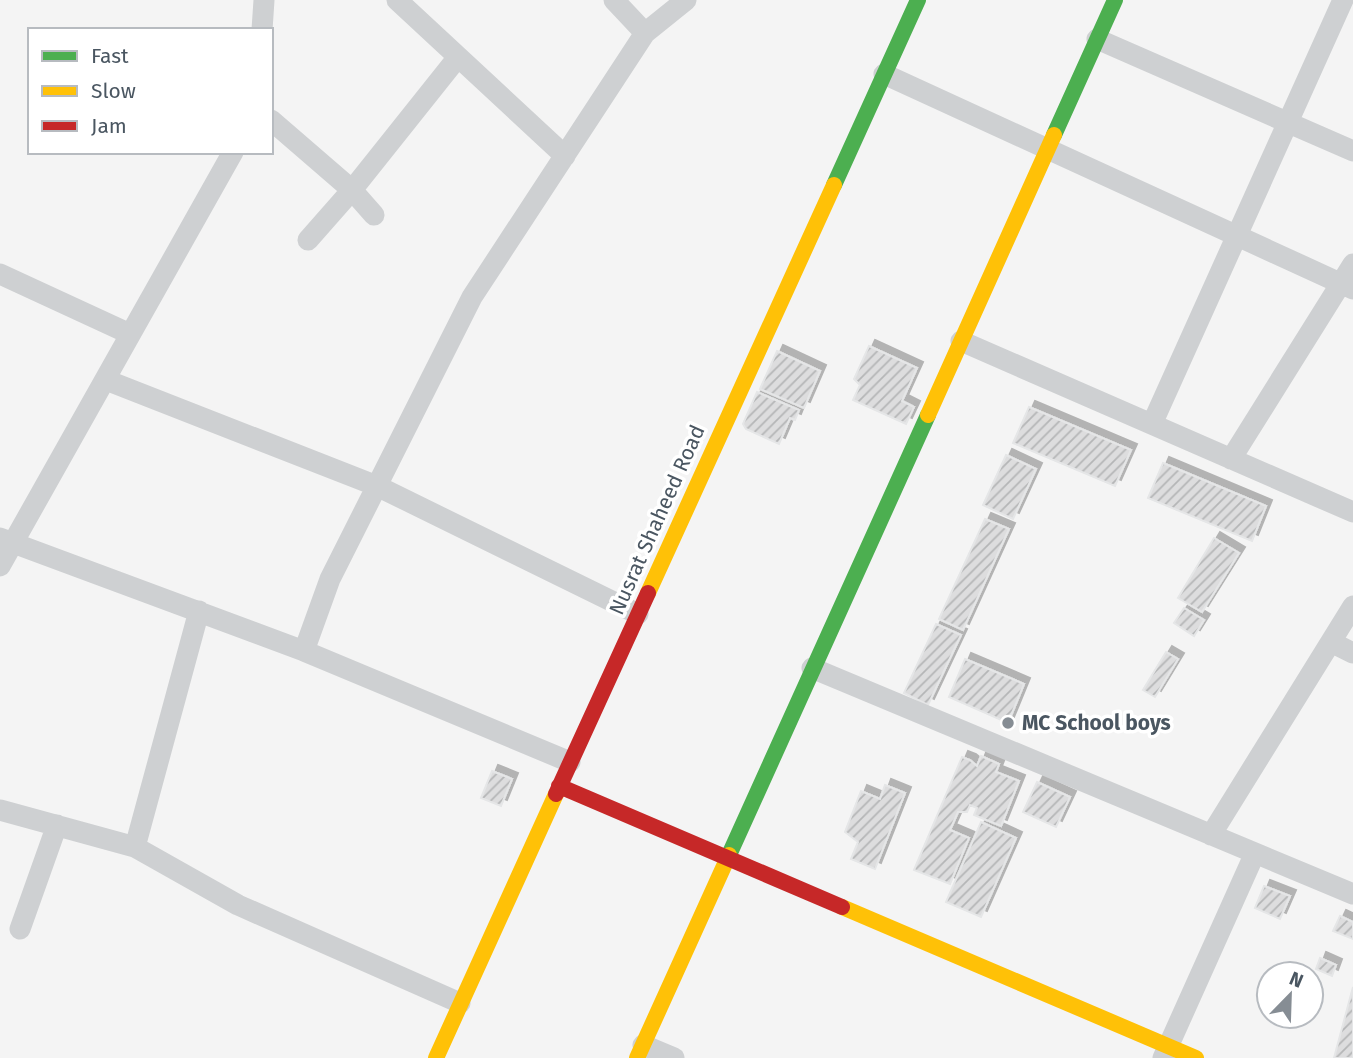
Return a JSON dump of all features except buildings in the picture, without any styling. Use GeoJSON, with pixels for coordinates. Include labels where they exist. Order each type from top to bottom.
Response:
{"type":"FeatureCollection","features":[{"type":"Feature","properties":{"kind":"street"},"geometry":{"type":"LineString","coordinates":[[262,28],[264,0]]}},
{"type":"Feature","properties":{"kind":"street"},"geometry":{"type":"LineString","coordinates":[[397,0],[565,156]]}},
{"type":"Feature","properties":{"kind":"street"},"geometry":{"type":"LineString","coordinates":[[614,0],[645,33]]}},
{"type":"Feature","properties":{"kind":"street"},"geometry":{"type":"LineString","coordinates":[[304,651],[330,579],[472,298],[645,33],[686,0]]}},
{"type":"Feature","properties":{"kind":"street","name":"Nusrat Shaheed Road"},"geometry":{"type":"LineString","coordinates":[[436,1058],[918,0]]}},
{"type":"Feature","properties":{"kind":"street"},"geometry":{"type":"LineString","coordinates":[[674,1058],[640,1051],[1115,0]]}},
{"type":"Feature","properties":{"kind":"street"},"geometry":{"type":"LineString","coordinates":[[1152,424],[1343,0]]}},
{"type":"Feature","properties":{"kind":"street"},"geometry":{"type":"LineString","coordinates":[[1097,39],[1353,151]]}},
{"type":"Feature","properties":{"kind":"street"},"geometry":{"type":"LineString","coordinates":[[308,240],[352,190],[458,57]]}},
{"type":"Feature","properties":{"kind":"street"},"geometry":{"type":"LineString","coordinates":[[884,74],[1347,287]]}},
{"type":"Feature","properties":{"kind":"street"},"geometry":{"type":"LineString","coordinates":[[273,122],[352,190],[374,215]]}},
{"type":"Feature","properties":{"kind":"street"},"geometry":{"type":"LineString","coordinates":[[0,566],[7,540],[106,380],[232,154]]}},
{"type":"Feature","properties":{"kind":"street"},"geometry":{"type":"LineString","coordinates":[[1231,458],[1347,287],[1353,264]]}},
{"type":"Feature","properties":{"kind":"street"},"geometry":{"type":"LineString","coordinates":[[0,274],[130,334]]}},
{"type":"Feature","properties":{"kind":"street"},"geometry":{"type":"LineString","coordinates":[[961,341],[1353,512]]}},
{"type":"Feature","properties":{"kind":"street"},"geometry":{"type":"LineString","coordinates":[[106,380],[377,486],[638,614]]}},
{"type":"Feature","properties":{"kind":"street"},"geometry":{"type":"LineString","coordinates":[[7,540],[304,651],[570,762]]}},
{"type":"Feature","properties":{"kind":"street"},"geometry":{"type":"LineString","coordinates":[[1212,835],[1353,606]]}},
{"type":"Feature","properties":{"kind":"street"},"geometry":{"type":"LineString","coordinates":[[135,847],[199,611]]}},
{"type":"Feature","properties":{"kind":"street"},"geometry":{"type":"LineString","coordinates":[[1331,642],[1353,653]]}},
{"type":"Feature","properties":{"kind":"street"},"geometry":{"type":"LineString","coordinates":[[813,668],[1353,894]]}},
{"type":"Feature","properties":{"kind":"street"},"geometry":{"type":"LineString","coordinates":[[559,786],[1166,1052],[1196,1058]]}},
{"type":"Feature","properties":{"kind":"street"},"geometry":{"type":"LineString","coordinates":[[0,810],[135,847],[238,905],[460,1003]]}},
{"type":"Feature","properties":{"kind":"street"},"geometry":{"type":"LineString","coordinates":[[20,929],[57,825]]}},
{"type":"Feature","properties":{"kind":"street"},"geometry":{"type":"LineString","coordinates":[[1166,1052],[1255,853]]}},
{"type":"Feature","properties":{"kind":"traffic: fast"},"geometry":{"type":"LineString","coordinates":[[834,185],[918,0]]}},
{"type":"Feature","properties":{"kind":"traffic: fast"},"geometry":{"type":"LineString","coordinates":[[1054,135],[1115,0]]}},
{"type":"Feature","properties":{"kind":"traffic: fast"},"geometry":{"type":"LineString","coordinates":[[729,855],[928,415]]}},
{"type":"Feature","properties":{"kind":"traffic: slow"},"geometry":{"type":"LineString","coordinates":[[928,415],[1054,135]]}},
{"type":"Feature","properties":{"kind":"traffic: slow"},"geometry":{"type":"LineString","coordinates":[[648,593],[834,185]]}},
{"type":"Feature","properties":{"kind":"traffic: slow"},"geometry":{"type":"LineString","coordinates":[[436,1058],[556,794]]}},
{"type":"Feature","properties":{"kind":"traffic: slow"},"geometry":{"type":"LineString","coordinates":[[637,1058],[729,855]]}},
{"type":"Feature","properties":{"kind":"traffic: slow"},"geometry":{"type":"LineString","coordinates":[[842,907],[1196,1058]]}},
{"type":"Feature","properties":{"kind":"traffic: jam"},"geometry":{"type":"LineString","coordinates":[[556,794],[648,593]]}},
{"type":"Feature","properties":{"kind":"traffic: jam"},"geometry":{"type":"LineString","coordinates":[[559,786],[842,907]]}},
{"type":"Feature","properties":{"kind":"place","name":"MC School boys"},"geometry":{"type":"Point","coordinates":[1008,723]}}]}
